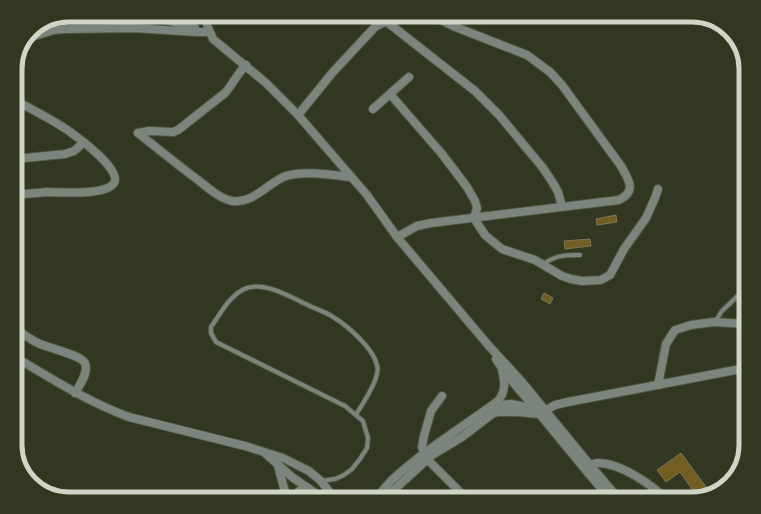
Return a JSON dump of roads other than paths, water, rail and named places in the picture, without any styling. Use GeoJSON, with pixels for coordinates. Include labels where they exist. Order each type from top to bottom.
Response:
{"type":"FeatureCollection","features":[{"type":"Feature","properties":{"kind":"street"},"geometry":{"type":"LineString","coordinates":[[172,22],[209,32]]}},
{"type":"Feature","properties":{"kind":"street"},"geometry":{"type":"LineString","coordinates":[[207,22],[209,32],[213,39],[246,65],[298,115],[367,195],[397,237],[517,377],[540,411]]}},
{"type":"Feature","properties":{"kind":"street"},"geometry":{"type":"LineString","coordinates":[[298,115],[333,72],[375,27],[382,22]]}},
{"type":"Feature","properties":{"kind":"street"},"geometry":{"type":"LineString","coordinates":[[392,22],[475,91],[499,115],[543,168],[558,192],[562,206]]}},
{"type":"Feature","properties":{"kind":"street"},"geometry":{"type":"LineString","coordinates":[[397,237],[407,230],[431,223],[619,200],[629,193],[631,188],[628,178],[621,166],[562,85],[550,72],[527,55],[445,22]]}},
{"type":"Feature","properties":{"kind":"street"},"geometry":{"type":"LineString","coordinates":[[37,35],[54,30],[65,29],[134,28],[209,32]]}},
{"type":"Feature","properties":{"kind":"street"},"geometry":{"type":"LineString","coordinates":[[246,65],[240,71],[231,87],[185,126],[173,132],[149,131],[138,133],[170,160],[215,193],[231,200],[248,199],[280,179],[292,174],[306,173],[350,176]]}},
{"type":"Feature","properties":{"kind":"street"},"geometry":{"type":"LineString","coordinates":[[373,109],[409,77]]}},
{"type":"Feature","properties":{"kind":"street"},"geometry":{"type":"LineString","coordinates":[[390,94],[442,154],[467,187],[475,201],[477,208],[474,218],[485,235],[502,250],[535,260],[562,276],[577,280],[600,280],[610,276],[624,249],[646,218],[656,198],[658,189]]}},
{"type":"Feature","properties":{"kind":"street"},"geometry":{"type":"LineString","coordinates":[[22,104],[74,134],[104,160],[113,171],[115,179],[114,183],[106,189],[86,192],[22,194]]}},
{"type":"Feature","properties":{"kind":"street"},"geometry":{"type":"LineString","coordinates":[[22,159],[65,154],[74,151],[83,143]]}},
{"type":"Feature","properties":{"kind":"street"},"geometry":{"type":"LineString","coordinates":[[658,385],[666,344],[675,330],[691,325],[714,322],[739,324]]}},
{"type":"Feature","properties":{"kind":"street"},"geometry":{"type":"LineString","coordinates":[[22,333],[36,342],[83,361],[85,364],[85,373],[75,393]]}},
{"type":"Feature","properties":{"kind":"street"},"geometry":{"type":"LineString","coordinates":[[381,492],[391,481],[426,456],[464,424],[498,401],[504,392],[504,379],[501,368],[489,346]]}},
{"type":"Feature","properties":{"kind":"street"},"geometry":{"type":"LineString","coordinates":[[22,361],[94,403],[129,417],[230,442],[283,458],[309,472],[321,481],[330,492]]}},
{"type":"Feature","properties":{"kind":"street"},"geometry":{"type":"LineString","coordinates":[[501,368],[588,467],[612,492]]}},
{"type":"Feature","properties":{"kind":"street"},"geometry":{"type":"LineString","coordinates":[[391,492],[426,456],[462,437],[492,414],[497,412],[540,411],[554,405],[739,369]]}},
{"type":"Feature","properties":{"kind":"street"},"geometry":{"type":"LineString","coordinates":[[442,396],[431,411],[422,447],[426,456],[460,492]]}},
{"type":"Feature","properties":{"kind":"street"},"geometry":{"type":"LineString","coordinates":[[491,406],[511,404],[540,411]]}},
{"type":"Feature","properties":{"kind":"street"},"geometry":{"type":"LineString","coordinates":[[264,452],[278,465],[314,492]]}},
{"type":"Feature","properties":{"kind":"street"},"geometry":{"type":"LineString","coordinates":[[588,467],[594,464],[602,464],[617,468],[648,484],[658,492]]}},
{"type":"Feature","properties":{"kind":"street"},"geometry":{"type":"LineString","coordinates":[[278,465],[285,492]]}},
{"type":"Feature","properties":{"kind":"street"},"geometry":{"type":"LineString","coordinates":[[588,467],[605,492]]}},
{"type":"Feature","properties":{"kind":"street"},"geometry":{"type":"LineString","coordinates":[[298,492],[302,488],[308,488]]}},
{"type":"Feature","properties":{"kind":"lane"},"geometry":{"type":"LineString","coordinates":[[544,264],[553,258],[564,255],[580,255]]}},
{"type":"Feature","properties":{"kind":"lane"},"geometry":{"type":"LineString","coordinates":[[321,481],[335,479],[344,475],[352,469],[360,459],[367,448],[368,438],[363,421],[345,406],[216,342],[211,333],[211,327],[231,298],[247,288],[255,286],[273,289],[332,317],[359,338],[371,353],[378,366],[377,376],[356,415]]}},
{"type":"Feature","properties":{"kind":"lane"},"geometry":{"type":"LineString","coordinates":[[714,322],[722,311],[739,295]]}}]}
